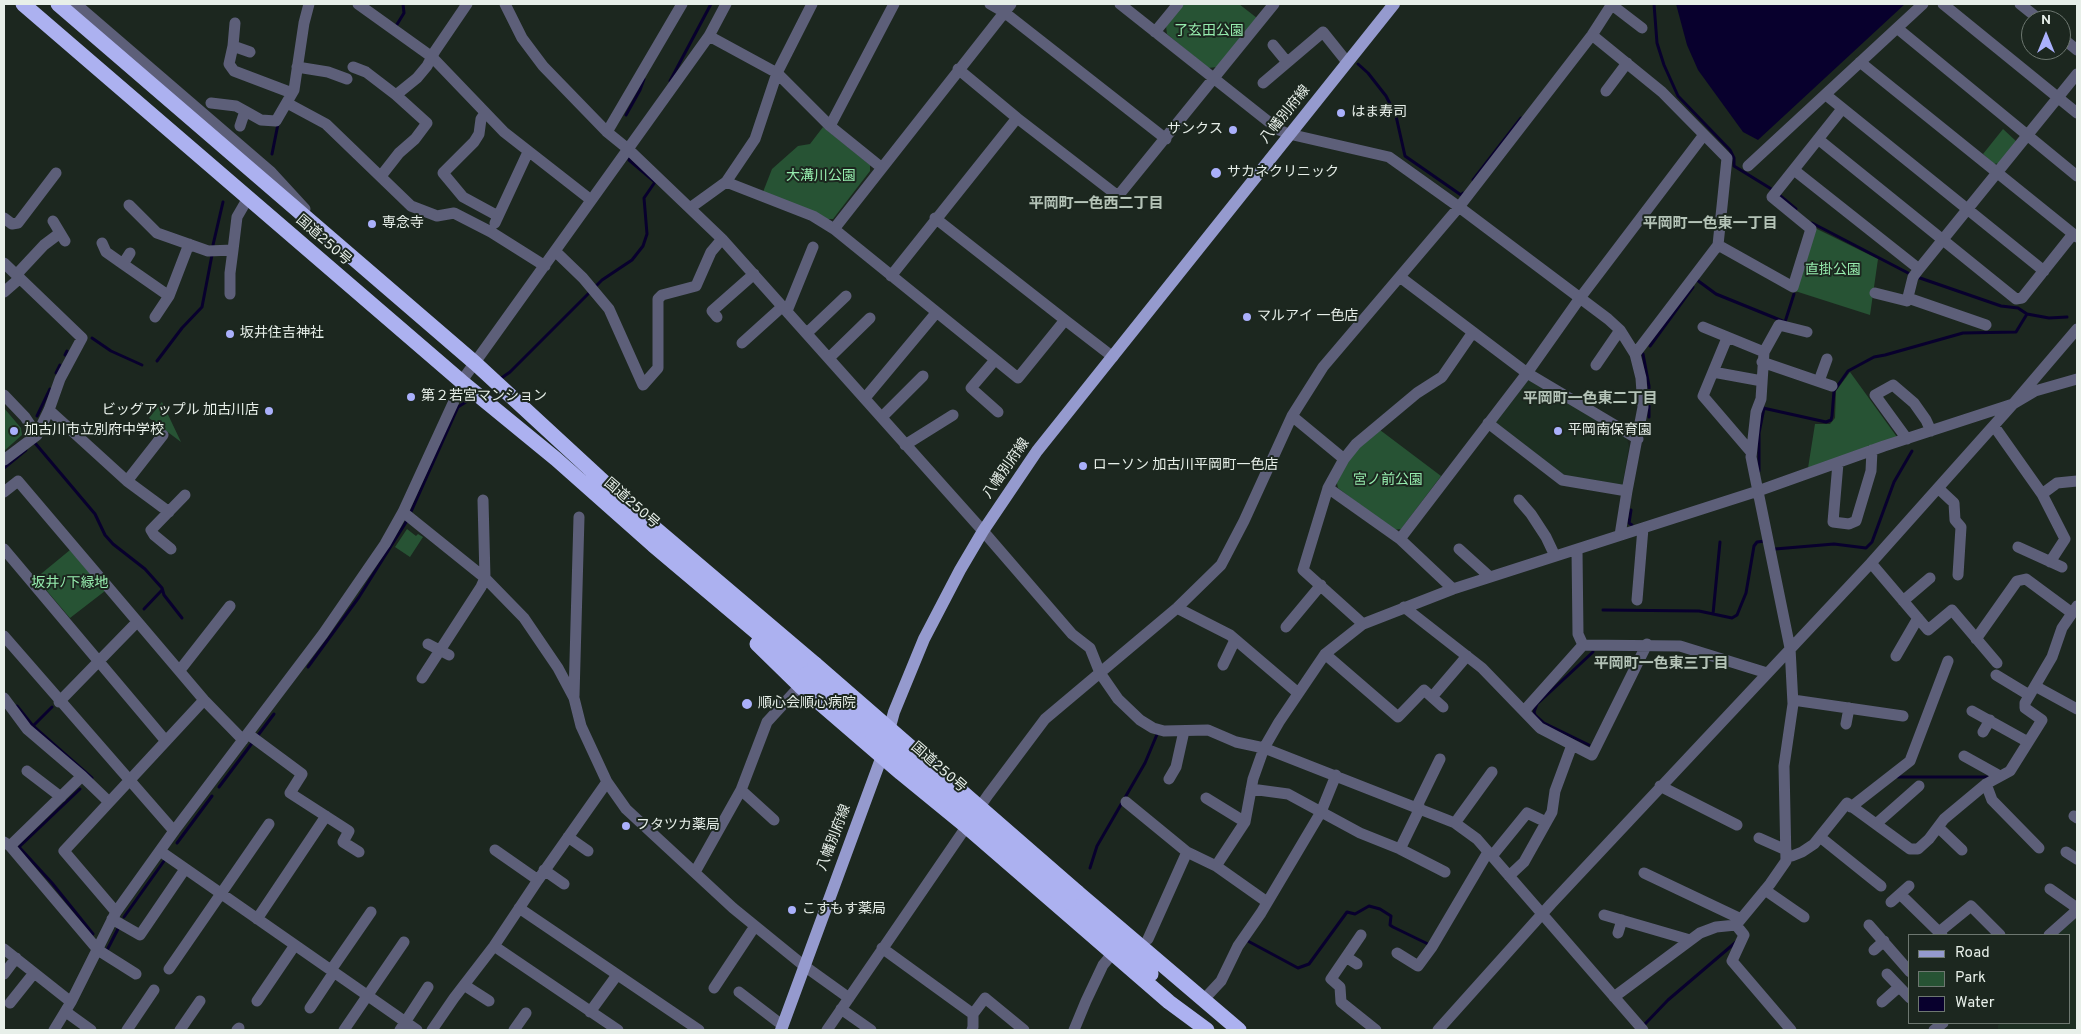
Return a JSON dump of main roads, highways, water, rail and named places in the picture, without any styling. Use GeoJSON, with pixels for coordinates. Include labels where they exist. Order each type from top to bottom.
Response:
{"type":"FeatureCollection","features":[{"type":"Feature","properties":{"kind":"highway","name":"国道250号"},"geometry":{"type":"LineString","coordinates":[[23,4],[462,382],[556,459],[653,545],[807,674]]}},
{"type":"Feature","properties":{"kind":"highway","name":"国道250号"},"geometry":{"type":"LineString","coordinates":[[58,4],[475,363],[870,731],[1239,1030]]}},
{"type":"Feature","properties":{"kind":"highway"},"geometry":{"type":"LineString","coordinates":[[807,674],[882,756],[967,827],[1112,954],[1169,1002],[1207,1030]]}},
{"type":"Feature","properties":{"kind":"highway","name":"国道250号"},"geometry":{"type":"LineString","coordinates":[[1073,897],[1216,1030]]}},
{"type":"Feature","properties":{"kind":"main road","name":"八幡別府線"},"geometry":{"type":"LineString","coordinates":[[782,1028],[803,965],[882,756],[894,712],[924,639],[983,531],[1038,451],[1394,4]]}},
{"type":"Feature","properties":{"kind":"water"},"geometry":{"type":"Polygon","coordinates":[[[1676,4],[1905,4],[1758,140],[1743,132],[1698,70],[1687,45],[1676,4]]]}},
{"type":"Feature","properties":{"kind":"waterway"},"geometry":{"type":"LineString","coordinates":[[396,26],[404,13],[403,4]]}},
{"type":"Feature","properties":{"kind":"waterway"},"geometry":{"type":"LineString","coordinates":[[670,81],[711,4]]}},
{"type":"Feature","properties":{"kind":"waterway"},"geometry":{"type":"LineString","coordinates":[[1654,4],[1657,43],[1664,65],[1678,96],[1730,150],[1734,158],[1734,166],[1773,190]]}},
{"type":"Feature","properties":{"kind":"waterway"},"geometry":{"type":"LineString","coordinates":[[1358,64],[1368,73],[1386,96],[1396,116],[1405,156],[1461,195],[1463,193]]}},
{"type":"Feature","properties":{"kind":"waterway"},"geometry":{"type":"LineString","coordinates":[[626,115],[644,79]]}},
{"type":"Feature","properties":{"kind":"waterway"},"geometry":{"type":"LineString","coordinates":[[1473,180],[1521,118]]}},
{"type":"Feature","properties":{"kind":"waterway"},"geometry":{"type":"LineString","coordinates":[[272,154],[278,124]]}},
{"type":"Feature","properties":{"kind":"waterway"},"geometry":{"type":"LineString","coordinates":[[500,379],[510,372],[602,280],[632,260],[643,246],[647,234],[644,198],[655,182],[629,160],[631,155]]}},
{"type":"Feature","properties":{"kind":"waterway"},"geometry":{"type":"LineString","coordinates":[[1778,194],[1796,209]]}},
{"type":"Feature","properties":{"kind":"waterway"},"geometry":{"type":"LineString","coordinates":[[213,245],[223,202]]}},
{"type":"Feature","properties":{"kind":"waterway"},"geometry":{"type":"LineString","coordinates":[[1812,223],[1910,274]]}},
{"type":"Feature","properties":{"kind":"waterway"},"geometry":{"type":"LineString","coordinates":[[157,361],[182,328],[202,307],[212,255]]}},
{"type":"Feature","properties":{"kind":"waterway"},"geometry":{"type":"LineString","coordinates":[[1920,278],[2001,306],[2018,308],[2027,314]]}},
{"type":"Feature","properties":{"kind":"waterway"},"geometry":{"type":"LineString","coordinates":[[1697,280],[1716,294],[1785,322],[1794,294]]}},
{"type":"Feature","properties":{"kind":"waterway"},"geometry":{"type":"LineString","coordinates":[[1650,346],[1693,287]]}},
{"type":"Feature","properties":{"kind":"waterway"},"geometry":{"type":"LineString","coordinates":[[1763,408],[1826,422],[1831,420],[1834,391],[1848,371],[1874,357],[1963,333],[2016,332],[2027,314],[2049,318],[2067,317]]}},
{"type":"Feature","properties":{"kind":"waterway"},"geometry":{"type":"LineString","coordinates":[[92,338],[111,351],[142,365]]}},
{"type":"Feature","properties":{"kind":"waterway"},"geometry":{"type":"LineString","coordinates":[[65,355],[67,351]]}},
{"type":"Feature","properties":{"kind":"waterway"},"geometry":{"type":"LineString","coordinates":[[1643,354],[1649,386],[1649,417]]}},
{"type":"Feature","properties":{"kind":"waterway"},"geometry":{"type":"LineString","coordinates":[[56,373],[60,365]]}},
{"type":"Feature","properties":{"kind":"waterway"},"geometry":{"type":"LineString","coordinates":[[37,416],[50,389]]}},
{"type":"Feature","properties":{"kind":"waterway"},"geometry":{"type":"LineString","coordinates":[[410,514],[458,407],[472,398]]}},
{"type":"Feature","properties":{"kind":"waterway"},"geometry":{"type":"LineString","coordinates":[[1759,471],[1759,433],[1764,408]]}},
{"type":"Feature","properties":{"kind":"waterway"},"geometry":{"type":"LineString","coordinates":[[35,443],[95,514],[105,535],[113,544],[145,569],[162,588],[164,595],[182,618]]}},
{"type":"Feature","properties":{"kind":"waterway"},"geometry":{"type":"LineString","coordinates":[[4,468],[26,450]]}},
{"type":"Feature","properties":{"kind":"waterway"},"geometry":{"type":"LineString","coordinates":[[1775,549],[1834,544],[1866,548],[1872,542],[1894,482],[1912,451]]}},
{"type":"Feature","properties":{"kind":"waterway"},"geometry":{"type":"LineString","coordinates":[[1631,510],[1629,523],[1632,525]]}},
{"type":"Feature","properties":{"kind":"waterway"},"geometry":{"type":"LineString","coordinates":[[308,667],[359,597],[408,519]]}},
{"type":"Feature","properties":{"kind":"waterway"},"geometry":{"type":"LineString","coordinates":[[1603,610],[1699,611],[1732,618],[1737,615],[1746,593],[1754,546],[1757,542],[1765,541]]}},
{"type":"Feature","properties":{"kind":"waterway"},"geometry":{"type":"LineString","coordinates":[[1713,614],[1720,542]]}},
{"type":"Feature","properties":{"kind":"waterway"},"geometry":{"type":"LineString","coordinates":[[144,609],[162,590]]}},
{"type":"Feature","properties":{"kind":"waterway"},"geometry":{"type":"LineString","coordinates":[[1589,745],[1544,723],[1534,712],[1537,704],[1593,652]]}},
{"type":"Feature","properties":{"kind":"waterway"},"geometry":{"type":"LineString","coordinates":[[17,706],[33,726],[92,778]]}},
{"type":"Feature","properties":{"kind":"waterway"},"geometry":{"type":"LineString","coordinates":[[33,726],[52,707]]}},
{"type":"Feature","properties":{"kind":"waterway"},"geometry":{"type":"LineString","coordinates":[[219,787],[274,714]]}},
{"type":"Feature","properties":{"kind":"waterway"},"geometry":{"type":"LineString","coordinates":[[1090,868],[1097,846],[1145,763],[1158,732]]}},
{"type":"Feature","properties":{"kind":"waterway"},"geometry":{"type":"LineString","coordinates":[[1898,777],[1987,777]]}},
{"type":"Feature","properties":{"kind":"waterway"},"geometry":{"type":"LineString","coordinates":[[80,789],[19,847],[52,883],[93,934]]}},
{"type":"Feature","properties":{"kind":"waterway"},"geometry":{"type":"LineString","coordinates":[[177,843],[212,796]]}},
{"type":"Feature","properties":{"kind":"waterway"},"geometry":{"type":"LineString","coordinates":[[124,917],[164,861]]}},
{"type":"Feature","properties":{"kind":"waterway"},"geometry":{"type":"LineString","coordinates":[[1246,940],[1298,968],[1309,964],[1347,912],[1355,914],[1369,906],[1380,909],[1391,916],[1390,925],[1393,927],[1428,944]]}},
{"type":"Feature","properties":{"kind":"waterway"},"geometry":{"type":"LineString","coordinates":[[106,952],[119,927]]}},
{"type":"Feature","properties":{"kind":"waterway"},"geometry":{"type":"LineString","coordinates":[[1645,1024],[1668,1000],[1736,942]]}},
{"type":"Feature","properties":{"kind":"place","name":"はま寿司"},"geometry":{"type":"Point","coordinates":[1341,113]}},
{"type":"Feature","properties":{"kind":"place","name":"サンクス"},"geometry":{"type":"Point","coordinates":[1233,130]}},
{"type":"Feature","properties":{"kind":"place","name":"サカネクリニック"},"geometry":{"type":"Point","coordinates":[1216,173]}},
{"type":"Feature","properties":{"kind":"place","name":"専念寺"},"geometry":{"type":"Point","coordinates":[372,224]}},
{"type":"Feature","properties":{"kind":"place","name":"マルアイ 一色店"},"geometry":{"type":"Point","coordinates":[1247,317]}},
{"type":"Feature","properties":{"kind":"place","name":"坂井住吉神社"},"geometry":{"type":"Point","coordinates":[230,334]}},
{"type":"Feature","properties":{"kind":"place","name":"第２若宮マンション"},"geometry":{"type":"Point","coordinates":[411,397]}},
{"type":"Feature","properties":{"kind":"place","name":"ビッグアップル 加古川店"},"geometry":{"type":"Point","coordinates":[269,411]}},
{"type":"Feature","properties":{"kind":"place","name":"加古川市立別府中学校"},"geometry":{"type":"Point","coordinates":[14,431]}},
{"type":"Feature","properties":{"kind":"place","name":"平岡南保育園"},"geometry":{"type":"Point","coordinates":[1558,431]}},
{"type":"Feature","properties":{"kind":"place","name":"ローソン 加古川平岡町一色店"},"geometry":{"type":"Point","coordinates":[1083,466]}},
{"type":"Feature","properties":{"kind":"place","name":"順心会順心病院"},"geometry":{"type":"Point","coordinates":[747,704]}},
{"type":"Feature","properties":{"kind":"place","name":"フタツカ薬局"},"geometry":{"type":"Point","coordinates":[626,826]}},
{"type":"Feature","properties":{"kind":"place","name":"こすもす薬局"},"geometry":{"type":"Point","coordinates":[792,910]}},
{"type":"Feature","properties":{"kind":"district","name":"平岡町一色西二丁目"},"geometry":{"type":"Point","coordinates":[1096,205]}},
{"type":"Feature","properties":{"kind":"district","name":"平岡町一色東一丁目"},"geometry":{"type":"Point","coordinates":[1710,225]}},
{"type":"Feature","properties":{"kind":"district","name":"平岡町一色東二丁目"},"geometry":{"type":"Point","coordinates":[1590,400]}},
{"type":"Feature","properties":{"kind":"district","name":"平岡町一色東三丁目"},"geometry":{"type":"Point","coordinates":[1661,665]}},
{"type":"Feature","properties":{"kind":"park label","name":"了玄田公園"},"geometry":{"type":"Point","coordinates":[1209,32]}},
{"type":"Feature","properties":{"kind":"park label","name":"大溝川公園"},"geometry":{"type":"Point","coordinates":[821,177]}},
{"type":"Feature","properties":{"kind":"park label","name":"直掛公園"},"geometry":{"type":"Point","coordinates":[1833,271]}},
{"type":"Feature","properties":{"kind":"park label","name":"宮ノ前公園"},"geometry":{"type":"Point","coordinates":[1388,481]}},
{"type":"Feature","properties":{"kind":"park label","name":"坂井ﾉ下緑地"},"geometry":{"type":"Point","coordinates":[70,584]}}]}
